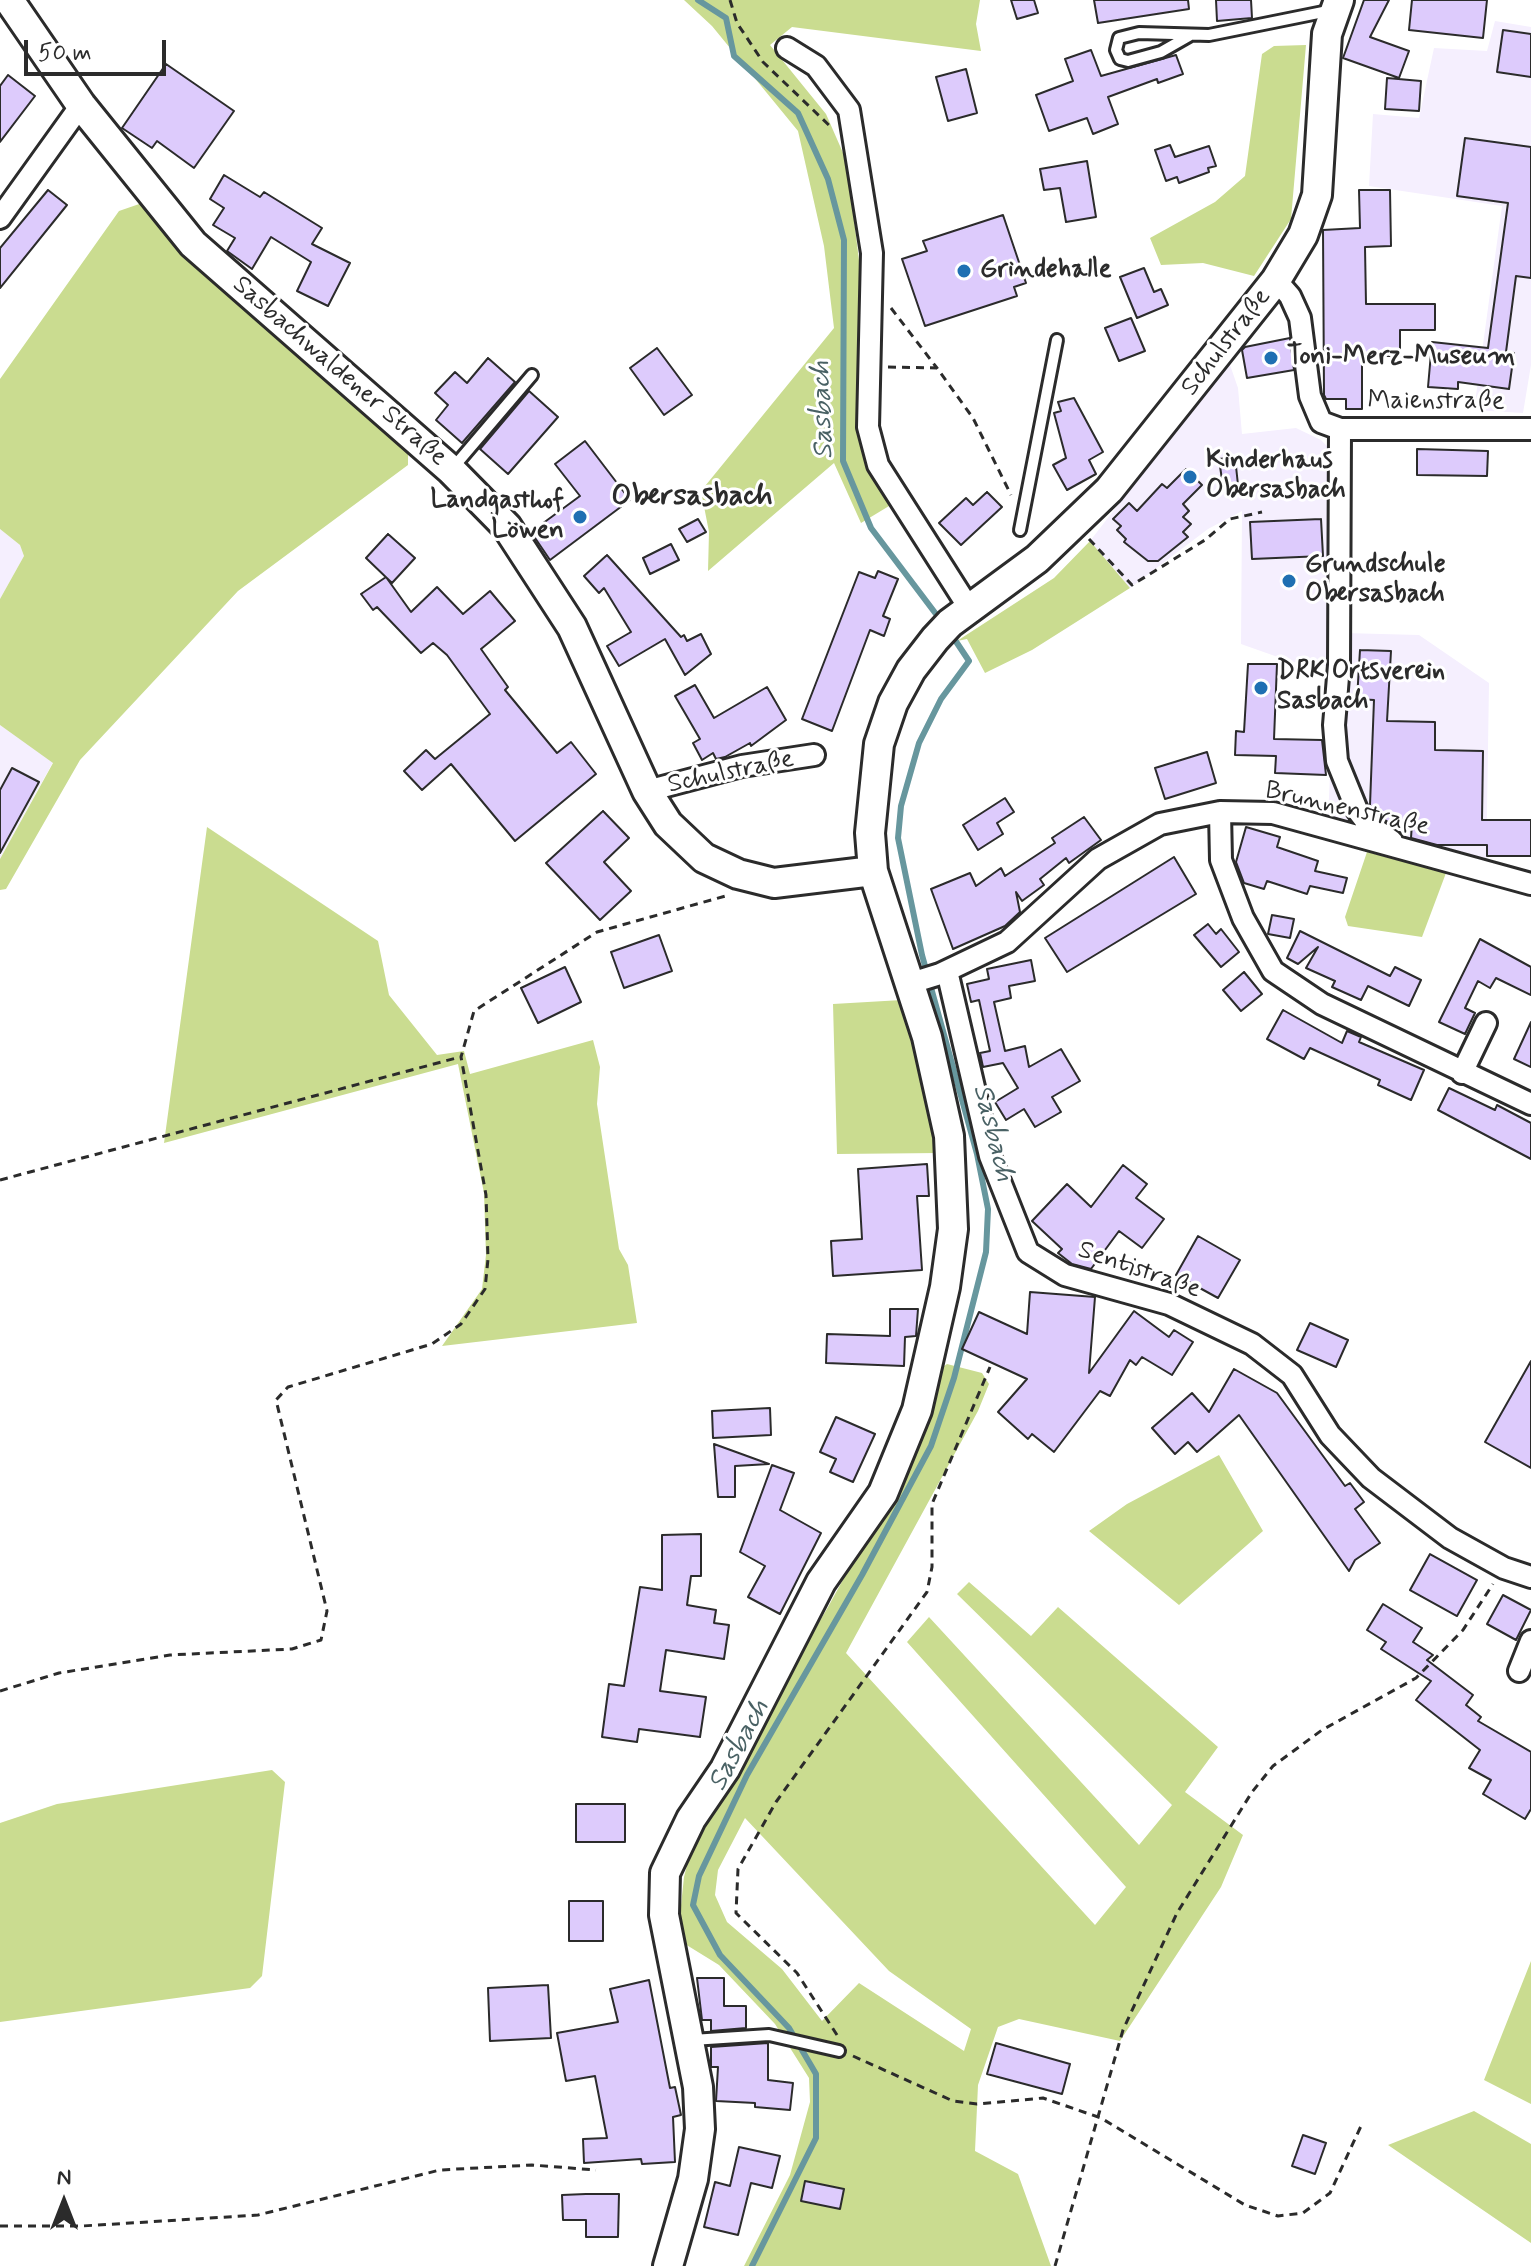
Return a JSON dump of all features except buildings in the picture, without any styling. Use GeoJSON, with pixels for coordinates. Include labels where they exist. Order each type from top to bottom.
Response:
{"type":"FeatureCollection","features":[{"type":"Feature","properties":{"kind":"main road","name":"Sasbachwaldener Straße"},"geometry":{"type":"LineString","coordinates":[[9,0],[81,105],[193,244],[451,470],[507,527],[565,616],[647,791],[668,824],[704,858],[738,874],[774,883],[873,871]]}},
{"type":"Feature","properties":{"kind":"main road","name":"Schulstraße"},"geometry":{"type":"LineString","coordinates":[[873,871],[870,833],[879,744],[893,703],[911,670],[951,623],[1037,559],[1075,524],[1149,444],[1276,280],[1303,235],[1317,195],[1327,34],[1337,5]]}},
{"type":"Feature","properties":{"kind":"main road"},"geometry":{"type":"LineString","coordinates":[[668,2266],[693,2179],[700,2129],[698,2087],[664,1915],[665,1873],[691,1819],[743,1737],[821,1582],[883,1493],[917,1410],[937,1325],[953,1229],[949,1136],[915,981],[884,913],[873,871]]}},
{"type":"Feature","properties":{"kind":"street"},"geometry":{"type":"LineString","coordinates":[[787,48],[816,66],[849,110],[872,253],[868,427],[878,465],[951,623]]}},
{"type":"Feature","properties":{"kind":"street"},"geometry":{"type":"LineString","coordinates":[[0,218],[81,105]]}},
{"type":"Feature","properties":{"kind":"street","name":"Maienstraße"},"geometry":{"type":"LineString","coordinates":[[1276,280],[1290,296],[1300,318],[1315,414],[1321,422],[1340,429],[1531,429]]}},
{"type":"Feature","properties":{"kind":"street","name":"Maienstraße"},"geometry":{"type":"LineString","coordinates":[[1340,429],[1339,665],[1334,725],[1337,761],[1362,817],[1404,849]]}},
{"type":"Feature","properties":{"kind":"street","name":"Schulstraße"},"geometry":{"type":"LineString","coordinates":[[647,791],[742,766],[814,755]]}},
{"type":"Feature","properties":{"kind":"street"},"geometry":{"type":"LineString","coordinates":[[1220,812],[1221,860],[1243,918],[1273,971],[1322,1004],[1531,1104]]}},
{"type":"Feature","properties":{"kind":"street","name":"Brunnenstraße"},"geometry":{"type":"LineString","coordinates":[[915,981],[944,973],[1007,942],[1098,859],[1160,824],[1220,812],[1273,813],[1531,884]]}},
{"type":"Feature","properties":{"kind":"street","name":"Sentistraße"},"geometry":{"type":"LineString","coordinates":[[944,973],[990,1156],[1028,1252],[1065,1275],[1169,1304],[1252,1344],[1292,1375],[1330,1435],[1371,1478],[1450,1538],[1504,1568],[1531,1577]]}},
{"type":"Feature","properties":{"kind":"street"},"geometry":{"type":"LineString","coordinates":[[1462,1073],[1486,1023]]}},
{"type":"Feature","properties":{"kind":"street"},"geometry":{"type":"LineString","coordinates":[[1519,1671],[1531,1641]]}},
{"type":"Feature","properties":{"kind":"lane"},"geometry":{"type":"LineString","coordinates":[[1189,36],[1139,33],[1119,38],[1116,50],[1120,59],[1143,58],[1189,36],[1337,5]]}},
{"type":"Feature","properties":{"kind":"lane"},"geometry":{"type":"LineString","coordinates":[[1020,530],[1057,340]]}},
{"type":"Feature","properties":{"kind":"lane"},"geometry":{"type":"LineString","coordinates":[[451,470],[532,375]]}},
{"type":"Feature","properties":{"kind":"lane"},"geometry":{"type":"LineString","coordinates":[[690,2040],[769,2035],[843,2048]]}},
{"type":"Feature","properties":{"kind":"path"},"geometry":{"type":"LineString","coordinates":[[730,0],[737,23],[763,62],[857,155]]}},
{"type":"Feature","properties":{"kind":"path"},"geometry":{"type":"LineString","coordinates":[[872,307],[891,308],[973,418],[1017,506],[1020,530]]}},
{"type":"Feature","properties":{"kind":"path"},"geometry":{"type":"LineString","coordinates":[[869,366],[937,368]]}},
{"type":"Feature","properties":{"kind":"path"},"geometry":{"type":"LineString","coordinates":[[1075,524],[1132,585],[1205,540],[1230,519],[1262,512]]}},
{"type":"Feature","properties":{"kind":"path"},"geometry":{"type":"LineString","coordinates":[[0,1691],[59,1673],[170,1655],[292,1649],[321,1640],[327,1611],[276,1400],[288,1387],[432,1344],[461,1324],[485,1289],[488,1259],[486,1195],[480,1148],[461,1057],[474,1011],[597,932],[730,895]]}},
{"type":"Feature","properties":{"kind":"path"},"geometry":{"type":"LineString","coordinates":[[0,1180],[461,1057]]}},
{"type":"Feature","properties":{"kind":"path"},"geometry":{"type":"LineString","coordinates":[[990,1367],[932,1504],[932,1567],[927,1592],[776,1802],[738,1869],[736,1913],[797,1973],[843,2048],[953,2101],[977,2104],[1043,2098],[1101,2118],[1245,2205],[1278,2216],[1303,2213],[1330,2193],[1361,2126]]}},
{"type":"Feature","properties":{"kind":"path"},"geometry":{"type":"LineString","coordinates":[[1055,2266],[1101,2118],[1123,2030],[1177,1913],[1252,1792],[1273,1766],[1322,1730],[1416,1678],[1463,1630],[1504,1568]]}},
{"type":"Feature","properties":{"kind":"path"},"geometry":{"type":"LineString","coordinates":[[0,2226],[82,2226],[258,2215],[440,2170],[532,2165],[596,2170]]}},
{"type":"Feature","properties":{"kind":"shaded area"},"geometry":{"type":"Polygon","coordinates":[[[1495,21],[1531,27],[1531,365],[1523,413],[1474,410],[1502,206],[1369,186],[1373,114],[1419,118],[1434,48],[1487,51],[1495,21]]]}},
{"type":"Feature","properties":{"kind":"shaded area"},"geometry":{"type":"Polygon","coordinates":[[[1229,362],[1238,388],[1242,434],[1296,428],[1321,440],[1332,451],[1344,633],[1419,635],[1489,683],[1486,876],[1446,873],[1327,840],[1335,667],[1292,662],[1241,644],[1242,511],[1208,529],[1130,588],[1090,541],[1229,362]]]}},
{"type":"Feature","properties":{"kind":"shaded area"},"geometry":{"type":"Polygon","coordinates":[[[0,529],[20,545],[24,556],[0,599],[0,529]]]}},
{"type":"Feature","properties":{"kind":"shaded area"},"geometry":{"type":"Polygon","coordinates":[[[0,725],[53,762],[0,859],[0,725]]]}},
{"type":"Feature","properties":{"kind":"green space"},"geometry":{"type":"Polygon","coordinates":[[[684,0],[980,0],[976,24],[981,51],[792,27],[770,45],[826,114],[847,162],[861,277],[862,365],[857,415],[862,451],[871,472],[894,503],[861,523],[834,463],[708,571],[709,532],[701,491],[834,328],[824,246],[798,131],[712,26],[684,0]]]}},
{"type":"Feature","properties":{"kind":"green space"},"geometry":{"type":"Polygon","coordinates":[[[1306,45],[1291,219],[1254,276],[1203,263],[1161,265],[1150,238],[1215,202],[1245,176],[1262,54],[1274,46],[1306,45]]]}},
{"type":"Feature","properties":{"kind":"green space"},"geometry":{"type":"Polygon","coordinates":[[[145,202],[209,278],[408,451],[408,465],[238,591],[80,760],[6,889],[0,890],[0,859],[53,763],[0,725],[0,599],[24,556],[20,545],[0,529],[0,379],[119,211],[145,202]]]}},
{"type":"Feature","properties":{"kind":"green space"},"geometry":{"type":"Polygon","coordinates":[[[1090,541],[1130,588],[1032,650],[985,673],[967,639],[957,641],[1054,578],[1090,541]]]}},
{"type":"Feature","properties":{"kind":"green space"},"geometry":{"type":"Polygon","coordinates":[[[207,827],[378,941],[389,995],[437,1055],[464,1051],[470,1074],[593,1040],[600,1067],[597,1104],[619,1249],[628,1265],[637,1323],[442,1346],[482,1289],[486,1255],[484,1193],[458,1064],[164,1143],[207,827]]]}},
{"type":"Feature","properties":{"kind":"green space"},"geometry":{"type":"Polygon","coordinates":[[[1367,852],[1446,873],[1422,937],[1348,926],[1345,917],[1367,852]]]}},
{"type":"Feature","properties":{"kind":"green space"},"geometry":{"type":"Polygon","coordinates":[[[902,1000],[939,1153],[837,1154],[833,1004],[902,1000]]]}},
{"type":"Feature","properties":{"kind":"green space"},"geometry":{"type":"Polygon","coordinates":[[[947,1364],[982,1373],[989,1384],[978,1411],[846,1653],[1095,1925],[1126,1887],[907,1642],[929,1617],[1139,1845],[1172,1805],[957,1594],[969,1582],[1031,1636],[1058,1607],[1218,1747],[1185,1792],[1243,1835],[1221,1887],[1120,2041],[1019,2019],[998,2027],[978,2085],[975,2151],[1018,2174],[1051,2266],[744,2266],[790,2175],[810,2102],[809,2078],[775,2024],[719,1965],[685,1944],[680,1915],[684,1877],[695,1834],[828,1607],[912,1454],[940,1369],[947,1364]],[[745,1818],[718,1870],[715,1895],[727,1922],[782,1969],[822,2021],[859,1983],[964,2051],[971,2029],[889,1971],[745,1818]]]}},
{"type":"Feature","properties":{"kind":"green space"},"geometry":{"type":"Polygon","coordinates":[[[1219,1455],[1263,1531],[1179,1605],[1089,1531],[1127,1504],[1219,1455]]]}},
{"type":"Feature","properties":{"kind":"green space"},"geometry":{"type":"Polygon","coordinates":[[[272,1770],[285,1782],[262,1976],[250,1988],[0,2022],[0,1823],[57,1804],[272,1770]]]}},
{"type":"Feature","properties":{"kind":"green space"},"geometry":{"type":"Polygon","coordinates":[[[1531,1961],[1531,2104],[1484,2080],[1531,1961]]]}},
{"type":"Feature","properties":{"kind":"green space"},"geometry":{"type":"Polygon","coordinates":[[[1474,2111],[1531,2144],[1531,2243],[1388,2145],[1474,2111]]]}},
{"type":"Feature","properties":{"kind":"waterway","name":"Sasbach"},"geometry":{"type":"LineString","coordinates":[[698,0],[726,18],[734,56],[798,113],[828,179],[844,240],[843,461],[871,528],[942,622]]}},
{"type":"Feature","properties":{"kind":"waterway","name":"Sasbach"},"geometry":{"type":"LineString","coordinates":[[752,2266],[816,2138],[816,2074],[789,2028],[720,1955],[693,1905],[699,1876],[747,1775],[862,1575],[931,1446],[954,1378],[986,1252],[988,1209],[977,1154],[922,955],[898,838],[901,806],[919,743],[941,699],[969,661],[951,634]]}},
{"type":"Feature","properties":{"kind":"place","name":"Grindehalle"},"geometry":{"type":"Point","coordinates":[964,271]}},
{"type":"Feature","properties":{"kind":"place","name":"Toni-Merz-Museum"},"geometry":{"type":"Point","coordinates":[1271,358]}},
{"type":"Feature","properties":{"kind":"place","name":"Kinderhaus Obersasbach"},"geometry":{"type":"Point","coordinates":[1190,477]}},
{"type":"Feature","properties":{"kind":"place","name":"Landgasthof Löwen"},"geometry":{"type":"Point","coordinates":[580,517]}},
{"type":"Feature","properties":{"kind":"place","name":"Grundschule Obersasbach"},"geometry":{"type":"Point","coordinates":[1289,581]}},
{"type":"Feature","properties":{"kind":"place","name":"DRK Ortsverein Sasbach"},"geometry":{"type":"Point","coordinates":[1261,688]}},
{"type":"Feature","properties":{"kind":"district","name":"Obersasbach"},"geometry":{"type":"Point","coordinates":[692,498]}}]}
